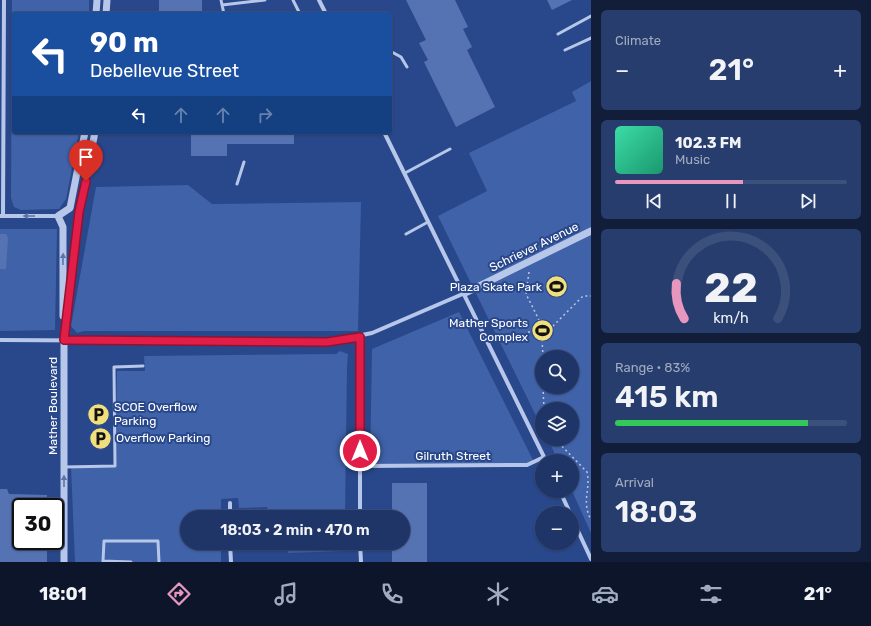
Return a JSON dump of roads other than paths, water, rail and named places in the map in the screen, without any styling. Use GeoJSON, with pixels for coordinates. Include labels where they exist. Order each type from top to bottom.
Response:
{"type":"FeatureCollection","features":[{"type":"Feature","properties":{"kind":"street"},"geometry":{"type":"LineString","coordinates":[[4,0],[2,216],[58,216],[70,208],[86,134]]}},
{"type":"Feature","properties":{"kind":"street"},"geometry":{"type":"LineString","coordinates":[[96,0],[96,12]]}},
{"type":"Feature","properties":{"kind":"street"},"geometry":{"type":"LineString","coordinates":[[106,0],[106,12]]}},
{"type":"Feature","properties":{"kind":"street"},"geometry":{"type":"LineString","coordinates":[[319,0],[325,12]]}},
{"type":"Feature","properties":{"kind":"street","name":"Mather Boulevard"},"geometry":{"type":"LineString","coordinates":[[64,562],[64,340],[79,212],[95,134]]}},
{"type":"Feature","properties":{"kind":"street"},"geometry":{"type":"LineString","coordinates":[[385,134],[465,293],[543,454]]}},
{"type":"Feature","properties":{"kind":"street"},"geometry":{"type":"LineString","coordinates":[[58,216],[63,227],[64,340]]}},
{"type":"Feature","properties":{"kind":"street","name":"Schriever Avenue"},"geometry":{"type":"LineString","coordinates":[[465,293],[591,231]]}},
{"type":"Feature","properties":{"kind":"street"},"geometry":{"type":"LineString","coordinates":[[0,340],[327,342],[360,337],[388,328],[465,293]]}},
{"type":"Feature","properties":{"kind":"street"},"geometry":{"type":"LineString","coordinates":[[360,337],[360,510]]}},
{"type":"Feature","properties":{"kind":"street","name":"Gilruth Street"},"geometry":{"type":"LineString","coordinates":[[360,466],[527,465],[535,462]]}},
{"type":"Feature","properties":{"kind":"street"},"geometry":{"type":"LineString","coordinates":[[230,503],[230,510]]}},
{"type":"Feature","properties":{"kind":"street"},"geometry":{"type":"LineString","coordinates":[[579,533],[591,560]]}},
{"type":"Feature","properties":{"kind":"street"},"geometry":{"type":"LineString","coordinates":[[230,550],[231,562]]}},
{"type":"Feature","properties":{"kind":"street"},"geometry":{"type":"LineString","coordinates":[[360,550],[360,562]]}},
{"type":"Feature","properties":{"kind":"lane"},"geometry":{"type":"LineString","coordinates":[[221,0],[224,12]]}},
{"type":"Feature","properties":{"kind":"lane"},"geometry":{"type":"LineString","coordinates":[[222,5],[265,0]]}},
{"type":"Feature","properties":{"kind":"lane"},"geometry":{"type":"LineString","coordinates":[[293,0],[299,12]]}},
{"type":"Feature","properties":{"kind":"lane"},"geometry":{"type":"LineString","coordinates":[[558,34],[591,16]]}},
{"type":"Feature","properties":{"kind":"lane"},"geometry":{"type":"LineString","coordinates":[[565,50],[591,38]]}},
{"type":"Feature","properties":{"kind":"lane"},"geometry":{"type":"LineString","coordinates":[[392,52],[401,57],[407,67]]}},
{"type":"Feature","properties":{"kind":"lane"},"geometry":{"type":"LineString","coordinates":[[405,174],[450,149]]}},
{"type":"Feature","properties":{"kind":"lane"},"geometry":{"type":"LineString","coordinates":[[237,184],[244,162]]}},
{"type":"Feature","properties":{"kind":"lane"},"geometry":{"type":"LineString","coordinates":[[406,234],[428,222]]}},
{"type":"Feature","properties":{"kind":"lane"},"geometry":{"type":"LineString","coordinates":[[64,466],[115,466],[114,367],[143,366]]}},
{"type":"Feature","properties":{"kind":"lane"},"geometry":{"type":"LineString","coordinates":[[131,562],[103,561],[104,541],[158,541],[159,562]]}},
{"type":"Feature","properties":{"kind":"place","name":"Plaza Skate Park"},"geometry":{"type":"Point","coordinates":[557,287]}},
{"type":"Feature","properties":{"kind":"place","name":"Mather Sports Complex"},"geometry":{"type":"Point","coordinates":[543,330]}},
{"type":"Feature","properties":{"kind":"place","name":"SCOE Overflow Parking"},"geometry":{"type":"Point","coordinates":[98,414]}},
{"type":"Feature","properties":{"kind":"place","name":"Overflow Parking"},"geometry":{"type":"Point","coordinates":[101,438]}}]}
